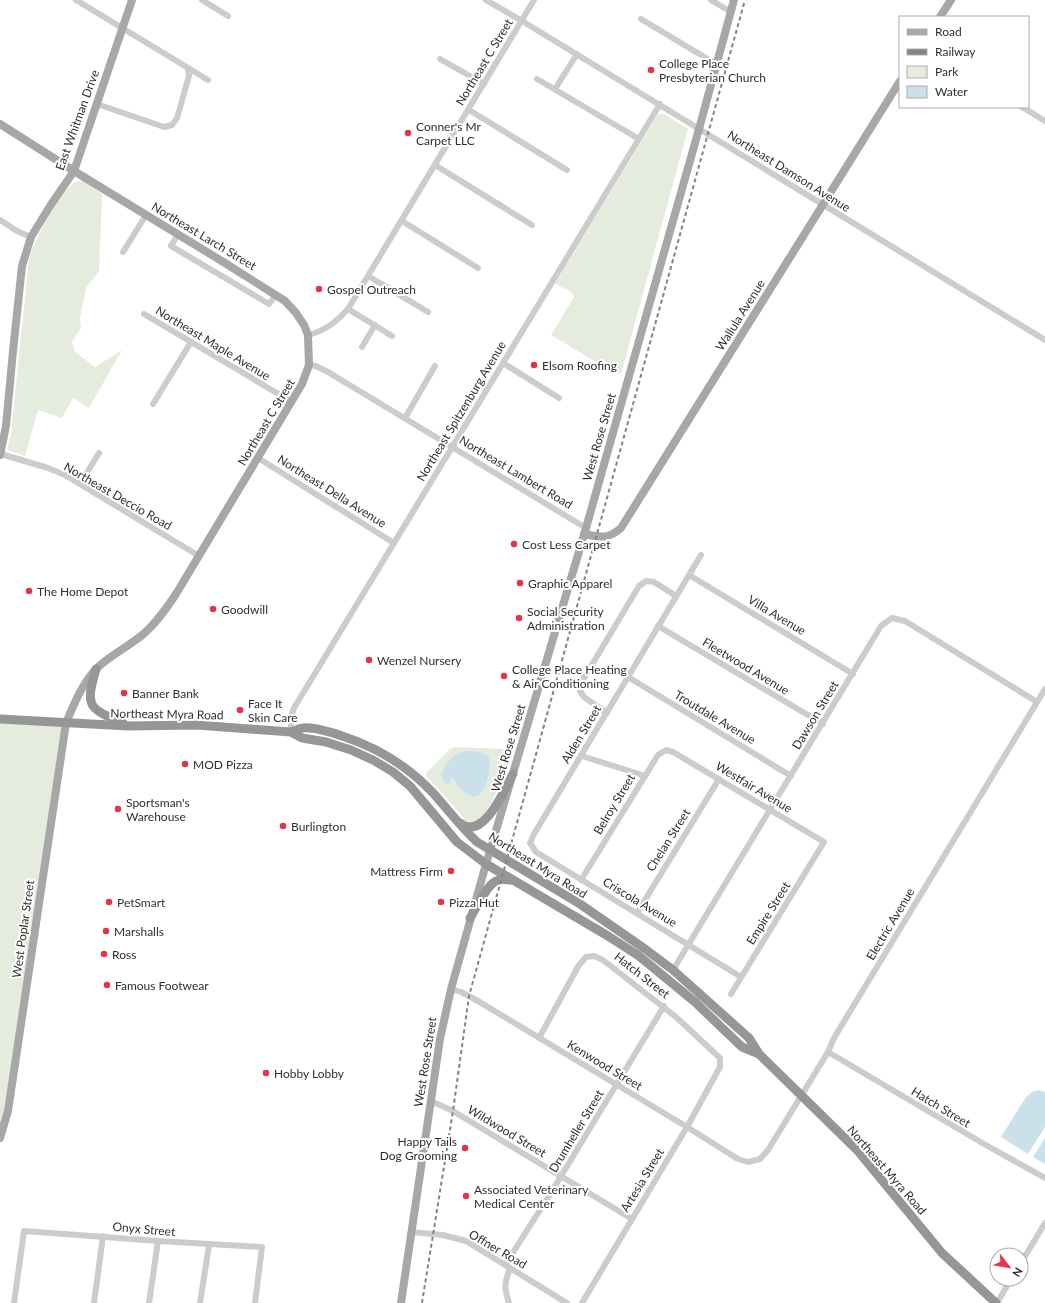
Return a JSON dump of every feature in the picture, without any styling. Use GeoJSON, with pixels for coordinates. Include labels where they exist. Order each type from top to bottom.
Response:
{"type":"FeatureCollection","features":[{"type":"Feature","properties":{"kind":"highway"},"geometry":{"type":"LineString","coordinates":[[96,669],[89,698],[94,707],[101,714],[128,726]]}},
{"type":"Feature","properties":{"kind":"highway","name":"Northeast Myra Road"},"geometry":{"type":"LineString","coordinates":[[0,719],[128,726],[197,725],[291,732],[302,728],[330,732],[356,740],[379,752],[401,765],[418,779],[433,793],[466,832],[477,842],[580,904],[673,970],[749,1038],[758,1054],[857,1150],[942,1253],[997,1303]]}},
{"type":"Feature","properties":{"kind":"highway","name":"Northeast Myra Road"},"geometry":{"type":"LineString","coordinates":[[291,732],[302,738],[326,742],[351,750],[373,760],[393,772],[410,786],[457,842],[486,864],[639,956],[695,1002],[742,1047],[758,1054]]}},
{"type":"Feature","properties":{"kind":"highway"},"geometry":{"type":"LineString","coordinates":[[452,816],[465,827],[478,826],[486,819],[498,802],[513,774]]}},
{"type":"Feature","properties":{"kind":"highway"},"geometry":{"type":"LineString","coordinates":[[470,918],[487,890],[495,881],[502,879],[513,880]]}},
{"type":"Feature","properties":{"kind":"main road","name":"East Whitman Drive"},"geometry":{"type":"LineString","coordinates":[[0,455],[6,426],[22,266],[32,237],[50,206],[74,171],[132,0]]}},
{"type":"Feature","properties":{"kind":"main road","name":"West Rose Street"},"geometry":{"type":"LineString","coordinates":[[400,1303],[441,1032],[451,989],[470,918],[585,531],[734,0]]}},
{"type":"Feature","properties":{"kind":"main road"},"geometry":{"type":"LineString","coordinates":[[941,16],[951,0]]}},
{"type":"Feature","properties":{"kind":"main road","name":"Wallula Avenue"},"geometry":{"type":"LineString","coordinates":[[585,531],[606,537],[613,535],[621,528],[899,83]]}},
{"type":"Feature","properties":{"kind":"main road","name":"Northeast Larch Street"},"geometry":{"type":"LineString","coordinates":[[0,124],[285,301],[296,313],[304,325],[308,335]]}},
{"type":"Feature","properties":{"kind":"main road","name":"Northeast C Street"},"geometry":{"type":"LineString","coordinates":[[66,723],[79,694],[96,669],[141,636],[160,618],[176,594],[302,384],[309,365],[308,335]]}},
{"type":"Feature","properties":{"kind":"main road","name":"West Poplar Street"},"geometry":{"type":"LineString","coordinates":[[0,1138],[8,1111],[66,723]]}},
{"type":"Feature","properties":{"kind":"street"},"geometry":{"type":"LineString","coordinates":[[76,0],[208,80]]}},
{"type":"Feature","properties":{"kind":"street"},"geometry":{"type":"LineString","coordinates":[[202,0],[228,16]]}},
{"type":"Feature","properties":{"kind":"street","name":"Northeast Damson Avenue"},"geometry":{"type":"LineString","coordinates":[[486,0],[522,20],[822,205],[1045,340]]}},
{"type":"Feature","properties":{"kind":"street","name":"Northeast C Street"},"geometry":{"type":"LineString","coordinates":[[308,335],[318,333],[334,324],[348,310],[534,0]]}},
{"type":"Feature","properties":{"kind":"street"},"geometry":{"type":"LineString","coordinates":[[710,0],[731,12]]}},
{"type":"Feature","properties":{"kind":"street"},"geometry":{"type":"LineString","coordinates":[[641,19],[716,64]]}},
{"type":"Feature","properties":{"kind":"street"},"geometry":{"type":"LineString","coordinates":[[555,89],[577,54]]}},
{"type":"Feature","properties":{"kind":"street"},"geometry":{"type":"LineString","coordinates":[[440,59],[484,84]]}},
{"type":"Feature","properties":{"kind":"street"},"geometry":{"type":"LineString","coordinates":[[97,104],[164,127],[172,125],[177,118],[189,76],[188,68]]}},
{"type":"Feature","properties":{"kind":"street"},"geometry":{"type":"LineString","coordinates":[[537,79],[639,139]]}},
{"type":"Feature","properties":{"kind":"street","name":"Northeast Spitzenburg Avenue"},"geometry":{"type":"LineString","coordinates":[[291,732],[294,708],[660,104]]}},
{"type":"Feature","properties":{"kind":"street"},"geometry":{"type":"LineString","coordinates":[[1024,108],[1045,121]]}},
{"type":"Feature","properties":{"kind":"street"},"geometry":{"type":"LineString","coordinates":[[469,110],[567,170]]}},
{"type":"Feature","properties":{"kind":"street"},"geometry":{"type":"LineString","coordinates":[[435,165],[532,225]]}},
{"type":"Feature","properties":{"kind":"street"},"geometry":{"type":"LineString","coordinates":[[123,252],[146,214]]}},
{"type":"Feature","properties":{"kind":"street"},"geometry":{"type":"LineString","coordinates":[[0,220],[17,231],[32,237]]}},
{"type":"Feature","properties":{"kind":"street"},"geometry":{"type":"LineString","coordinates":[[402,221],[478,268]]}},
{"type":"Feature","properties":{"kind":"street"},"geometry":{"type":"LineString","coordinates":[[178,234],[171,246],[269,304],[276,295]]}},
{"type":"Feature","properties":{"kind":"street"},"geometry":{"type":"LineString","coordinates":[[368,276],[428,312]]}},
{"type":"Feature","properties":{"kind":"street"},"geometry":{"type":"LineString","coordinates":[[348,310],[392,336]]}},
{"type":"Feature","properties":{"kind":"street","name":"Northeast Maple Avenue"},"geometry":{"type":"LineString","coordinates":[[144,314],[292,402]]}},
{"type":"Feature","properties":{"kind":"street"},"geometry":{"type":"LineString","coordinates":[[362,347],[375,325]]}},
{"type":"Feature","properties":{"kind":"street"},"geometry":{"type":"LineString","coordinates":[[153,404],[191,342]]}},
{"type":"Feature","properties":{"kind":"street"},"geometry":{"type":"LineString","coordinates":[[503,363],[559,398]]}},
{"type":"Feature","properties":{"kind":"street","name":"Northeast Lambert Road"},"geometry":{"type":"LineString","coordinates":[[309,365],[316,366],[328,372],[452,446],[585,531]]}},
{"type":"Feature","properties":{"kind":"street"},"geometry":{"type":"LineString","coordinates":[[405,418],[435,366]]}},
{"type":"Feature","properties":{"kind":"street"},"geometry":{"type":"LineString","coordinates":[[80,484],[99,453]]}},
{"type":"Feature","properties":{"kind":"street","name":"Northeast Deccio Road"},"geometry":{"type":"LineString","coordinates":[[0,455],[48,468],[80,484],[199,556]]}},
{"type":"Feature","properties":{"kind":"street","name":"Northeast Della Avenue"},"geometry":{"type":"LineString","coordinates":[[258,458],[394,543]]}},
{"type":"Feature","properties":{"kind":"street","name":"Alden Street"},"geometry":{"type":"LineString","coordinates":[[530,843],[701,555]]}},
{"type":"Feature","properties":{"kind":"street","name":"Villa Avenue"},"geometry":{"type":"LineString","coordinates":[[689,575],[853,674]]}},
{"type":"Feature","properties":{"kind":"street"},"geometry":{"type":"LineString","coordinates":[[607,713],[584,697],[580,690],[581,683],[639,586],[646,581],[654,582],[676,596]]}},
{"type":"Feature","properties":{"kind":"street","name":"Dawson Street"},"geometry":{"type":"LineString","coordinates":[[673,970],[881,626],[892,618],[905,621],[1037,702]]}},
{"type":"Feature","properties":{"kind":"street","name":"Fleetwood Avenue"},"geometry":{"type":"LineString","coordinates":[[658,626],[822,724]]}},
{"type":"Feature","properties":{"kind":"street","name":"Troutdale Avenue"},"geometry":{"type":"LineString","coordinates":[[628,678],[791,776]]}},
{"type":"Feature","properties":{"kind":"street","name":"Electric Avenue"},"geometry":{"type":"LineString","coordinates":[[748,1162],[760,1159],[768,1150],[1045,689]]}},
{"type":"Feature","properties":{"kind":"street","name":"Belroy Street"},"geometry":{"type":"LineString","coordinates":[[581,880],[658,755],[666,750],[673,752]]}},
{"type":"Feature","properties":{"kind":"street","name":"Westfair Avenue"},"geometry":{"type":"LineString","coordinates":[[673,752],[824,842]]}},
{"type":"Feature","properties":{"kind":"street"},"geometry":{"type":"LineString","coordinates":[[582,756],[645,776]]}},
{"type":"Feature","properties":{"kind":"street","name":"Chelan Street"},"geometry":{"type":"LineString","coordinates":[[637,913],[719,779]]}},
{"type":"Feature","properties":{"kind":"street","name":"Empire Street"},"geometry":{"type":"LineString","coordinates":[[731,994],[824,842]]}},
{"type":"Feature","properties":{"kind":"street","name":"Criscola Avenue"},"geometry":{"type":"LineString","coordinates":[[530,843],[536,852],[741,977]]}},
{"type":"Feature","properties":{"kind":"street","name":"Hatch Street"},"geometry":{"type":"LineString","coordinates":[[539,1038],[579,965],[586,957],[594,956],[604,960],[664,1006],[720,1058],[720,1067]]}},
{"type":"Feature","properties":{"kind":"street","name":"Kenwood Street"},"geometry":{"type":"LineString","coordinates":[[451,989],[461,992],[738,1159],[748,1162]]}},
{"type":"Feature","properties":{"kind":"street","name":"Drumheller Street"},"geometry":{"type":"LineString","coordinates":[[509,1303],[504,1290],[508,1267],[664,1006]]}},
{"type":"Feature","properties":{"kind":"street","name":"Hatch Street"},"geometry":{"type":"LineString","coordinates":[[828,1052],[984,1144],[1045,1178]]}},
{"type":"Feature","properties":{"kind":"street","name":"Artesia Street"},"geometry":{"type":"LineString","coordinates":[[582,1303],[687,1127],[720,1067]]}},
{"type":"Feature","properties":{"kind":"street","name":"Wildwood Street"},"geometry":{"type":"LineString","coordinates":[[431,1101],[453,1111],[632,1219]]}},
{"type":"Feature","properties":{"kind":"street"},"geometry":{"type":"LineString","coordinates":[[1029,1250],[1045,1223]]}},
{"type":"Feature","properties":{"kind":"street","name":"Onyx Street"},"geometry":{"type":"LineString","coordinates":[[14,1303],[24,1231],[209,1245],[262,1247],[255,1303]]}},
{"type":"Feature","properties":{"kind":"street","name":"Offner Road"},"geometry":{"type":"LineString","coordinates":[[411,1232],[443,1235],[466,1241],[567,1303]]}},
{"type":"Feature","properties":{"kind":"street"},"geometry":{"type":"LineString","coordinates":[[94,1303],[103,1236]]}},
{"type":"Feature","properties":{"kind":"street"},"geometry":{"type":"LineString","coordinates":[[149,1303],[158,1241]]}},
{"type":"Feature","properties":{"kind":"street"},"geometry":{"type":"LineString","coordinates":[[200,1303],[209,1245]]}},
{"type":"Feature","properties":{"kind":"street"},"geometry":{"type":"LineString","coordinates":[[997,1303],[1007,1287]]}},
{"type":"Feature","properties":{"kind":"green space"},"geometry":{"type":"Polygon","coordinates":[[[658,114],[664,114],[688,129],[621,374],[613,372],[551,335],[574,297],[572,292],[555,284],[658,114]]]}},
{"type":"Feature","properties":{"kind":"green space"},"geometry":{"type":"Polygon","coordinates":[[[77,181],[85,182],[102,194],[102,196],[99,271],[86,288],[80,318],[81,328],[72,342],[75,352],[95,367],[122,350],[89,408],[73,398],[62,418],[38,410],[25,456],[7,450],[11,434],[29,259],[38,236],[50,214],[64,193],[77,181]]]}},
{"type":"Feature","properties":{"kind":"green space"},"geometry":{"type":"Polygon","coordinates":[[[0,719],[66,723],[0,1138],[0,719]]]}},
{"type":"Feature","properties":{"kind":"green space"},"geometry":{"type":"Polygon","coordinates":[[[455,747],[508,749],[510,751],[506,769],[496,795],[481,818],[480,817],[477,821],[466,821],[426,776],[427,772],[450,749],[455,747]]]}},
{"type":"Feature","properties":{"kind":"water"},"geometry":{"type":"Polygon","coordinates":[[[466,751],[475,751],[485,754],[490,761],[484,788],[480,794],[476,796],[471,796],[465,793],[453,778],[451,778],[450,784],[447,785],[441,775],[445,766],[453,757],[466,751]]]}},
{"type":"Feature","properties":{"kind":"water"},"geometry":{"type":"Polygon","coordinates":[[[1039,1090],[1045,1092],[1045,1127],[1028,1154],[1001,1137],[1026,1097],[1032,1092],[1039,1090]]]}},
{"type":"Feature","properties":{"kind":"water"},"geometry":{"type":"Polygon","coordinates":[[[1045,1138],[1045,1164],[1033,1157],[1045,1138]]]}},
{"type":"Feature","properties":{"kind":"railway"},"geometry":{"type":"LineString","coordinates":[[422,1303],[453,1111],[469,996],[745,0]]}},
{"type":"Feature","properties":{"kind":"place","name":"College Place Presbyterian Church"},"geometry":{"type":"Point","coordinates":[651,70]}},
{"type":"Feature","properties":{"kind":"place","name":"Conner's Mr Carpet LLC"},"geometry":{"type":"Point","coordinates":[408,133]}},
{"type":"Feature","properties":{"kind":"place","name":"Gospel Outreach"},"geometry":{"type":"Point","coordinates":[319,289]}},
{"type":"Feature","properties":{"kind":"place","name":"Elsom Roofing"},"geometry":{"type":"Point","coordinates":[534,365]}},
{"type":"Feature","properties":{"kind":"place","name":"Cost Less Carpet"},"geometry":{"type":"Point","coordinates":[514,544]}},
{"type":"Feature","properties":{"kind":"place","name":"Graphic Apparel"},"geometry":{"type":"Point","coordinates":[520,583]}},
{"type":"Feature","properties":{"kind":"place","name":"The Home Depot"},"geometry":{"type":"Point","coordinates":[29,591]}},
{"type":"Feature","properties":{"kind":"place","name":"Goodwill"},"geometry":{"type":"Point","coordinates":[213,609]}},
{"type":"Feature","properties":{"kind":"place","name":"Social Security Administration"},"geometry":{"type":"Point","coordinates":[519,618]}},
{"type":"Feature","properties":{"kind":"place","name":"Wenzel Nursery"},"geometry":{"type":"Point","coordinates":[369,660]}},
{"type":"Feature","properties":{"kind":"place","name":"College Place Heating & Air Conditioning"},"geometry":{"type":"Point","coordinates":[504,676]}},
{"type":"Feature","properties":{"kind":"place","name":"Banner Bank"},"geometry":{"type":"Point","coordinates":[124,693]}},
{"type":"Feature","properties":{"kind":"place","name":"Face It Skin Care"},"geometry":{"type":"Point","coordinates":[240,710]}},
{"type":"Feature","properties":{"kind":"place","name":"MOD Pizza"},"geometry":{"type":"Point","coordinates":[185,764]}},
{"type":"Feature","properties":{"kind":"place","name":"Sportsman's Warehouse"},"geometry":{"type":"Point","coordinates":[118,809]}},
{"type":"Feature","properties":{"kind":"place","name":"Burlington"},"geometry":{"type":"Point","coordinates":[283,826]}},
{"type":"Feature","properties":{"kind":"place","name":"Mattress Firm"},"geometry":{"type":"Point","coordinates":[451,871]}},
{"type":"Feature","properties":{"kind":"place","name":"PetSmart"},"geometry":{"type":"Point","coordinates":[109,902]}},
{"type":"Feature","properties":{"kind":"place","name":"Pizza Hut"},"geometry":{"type":"Point","coordinates":[441,902]}},
{"type":"Feature","properties":{"kind":"place","name":"Marshalls"},"geometry":{"type":"Point","coordinates":[106,931]}},
{"type":"Feature","properties":{"kind":"place","name":"Ross"},"geometry":{"type":"Point","coordinates":[104,954]}},
{"type":"Feature","properties":{"kind":"place","name":"Famous Footwear"},"geometry":{"type":"Point","coordinates":[107,985]}},
{"type":"Feature","properties":{"kind":"place","name":"Hobby Lobby"},"geometry":{"type":"Point","coordinates":[266,1073]}},
{"type":"Feature","properties":{"kind":"place","name":"Happy Tails Dog Grooming"},"geometry":{"type":"Point","coordinates":[465,1148]}},
{"type":"Feature","properties":{"kind":"place","name":"Associated Veterinary Medical Center"},"geometry":{"type":"Point","coordinates":[466,1196]}}]}
